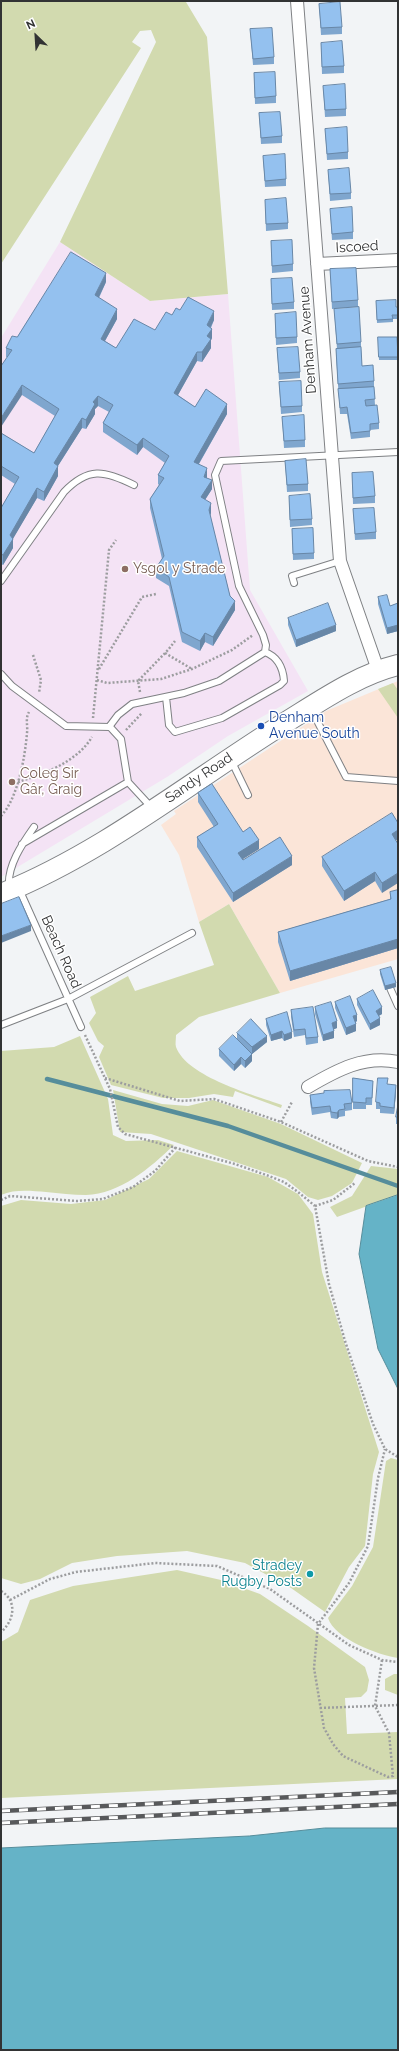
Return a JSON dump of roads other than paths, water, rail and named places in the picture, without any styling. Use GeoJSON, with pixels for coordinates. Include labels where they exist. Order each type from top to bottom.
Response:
{"type":"FeatureCollection","features":[{"type":"Feature","properties":{"kind":"main road","name":"Sandy Road"},"geometry":{"type":"LineString","coordinates":[[9,891],[94,848],[153,810],[230,757],[310,708],[378,670],[398,665]]}},
{"type":"Feature","properties":{"kind":"street","name":"Denham Avenue"},"geometry":{"type":"LineString","coordinates":[[297,1],[340,561],[378,670]]}},
{"type":"Feature","properties":{"kind":"street","name":"Iscoed"},"geometry":{"type":"LineString","coordinates":[[317,264],[398,260]]}},
{"type":"Feature","properties":{"kind":"street"},"geometry":{"type":"LineString","coordinates":[[308,1087],[335,1071],[352,1064],[370,1060],[385,1059],[398,1062]]}},
{"type":"Feature","properties":{"kind":"lane"},"geometry":{"type":"LineString","coordinates":[[109,727],[118,715],[132,704],[166,697],[219,681],[265,652],[266,645],[260,629],[239,586],[214,475],[221,461],[332,454],[398,452]]}},
{"type":"Feature","properties":{"kind":"lane"},"geometry":{"type":"LineString","coordinates":[[1,581],[64,492],[76,480],[91,472],[115,475],[134,485]]}},
{"type":"Feature","properties":{"kind":"lane"},"geometry":{"type":"LineString","coordinates":[[294,583],[292,576],[340,561]]}},
{"type":"Feature","properties":{"kind":"lane"},"geometry":{"type":"LineString","coordinates":[[166,697],[169,725],[175,732],[222,718],[280,685],[284,681],[282,666],[273,655],[265,652]]}},
{"type":"Feature","properties":{"kind":"lane"},"geometry":{"type":"LineString","coordinates":[[1,674],[34,702],[66,726],[109,727],[121,740],[128,782],[153,810]]}},
{"type":"Feature","properties":{"kind":"lane"},"geometry":{"type":"LineString","coordinates":[[310,708],[346,777],[398,781]]}},
{"type":"Feature","properties":{"kind":"lane"},"geometry":{"type":"LineString","coordinates":[[230,757],[248,794]]}},
{"type":"Feature","properties":{"kind":"lane"},"geometry":{"type":"LineString","coordinates":[[22,844],[128,782]]}},
{"type":"Feature","properties":{"kind":"lane"},"geometry":{"type":"LineString","coordinates":[[9,891],[8,876],[22,844],[34,827]]}},
{"type":"Feature","properties":{"kind":"lane","name":"Beach Road"},"geometry":{"type":"LineString","coordinates":[[9,891],[82,1027]]}},
{"type":"Feature","properties":{"kind":"lane"},"geometry":{"type":"LineString","coordinates":[[1,1025],[68,999],[192,933]]}},
{"type":"Feature","properties":{"kind":"lane"},"geometry":{"type":"LineString","coordinates":[[390,988],[398,1006]]}},
{"type":"Feature","properties":{"kind":"water"},"geometry":{"type":"Polygon","coordinates":[[[398,1195],[398,1389],[378,1349],[359,1254],[366,1206],[398,1195]]]}},
{"type":"Feature","properties":{"kind":"water"},"geometry":{"type":"Polygon","coordinates":[[[325,1828],[398,1828],[398,2050],[1,2050],[1,1848],[249,1836],[325,1828]]]}},
{"type":"Feature","properties":{"kind":"waterway"},"geometry":{"type":"LineString","coordinates":[[47,1079],[228,1126],[398,1186]]}},
{"type":"Feature","properties":{"kind":"railway"},"geometry":{"type":"LineString","coordinates":[[1,1811],[398,1792]]}},
{"type":"Feature","properties":{"kind":"railway"},"geometry":{"type":"LineString","coordinates":[[1,1823],[398,1804]]}},
{"type":"Feature","properties":{"kind":"place","name":"Ysgol y Strade"},"geometry":{"type":"Point","coordinates":[125,569]}},
{"type":"Feature","properties":{"kind":"place","name":"Denham Avenue South"},"geometry":{"type":"Point","coordinates":[261,726]}},
{"type":"Feature","properties":{"kind":"place","name":"Coleg Sir Gâr, Graig"},"geometry":{"type":"Point","coordinates":[12,782]}},
{"type":"Feature","properties":{"kind":"place","name":"Stradey Rugby Posts"},"geometry":{"type":"Point","coordinates":[310,1574]}}]}
